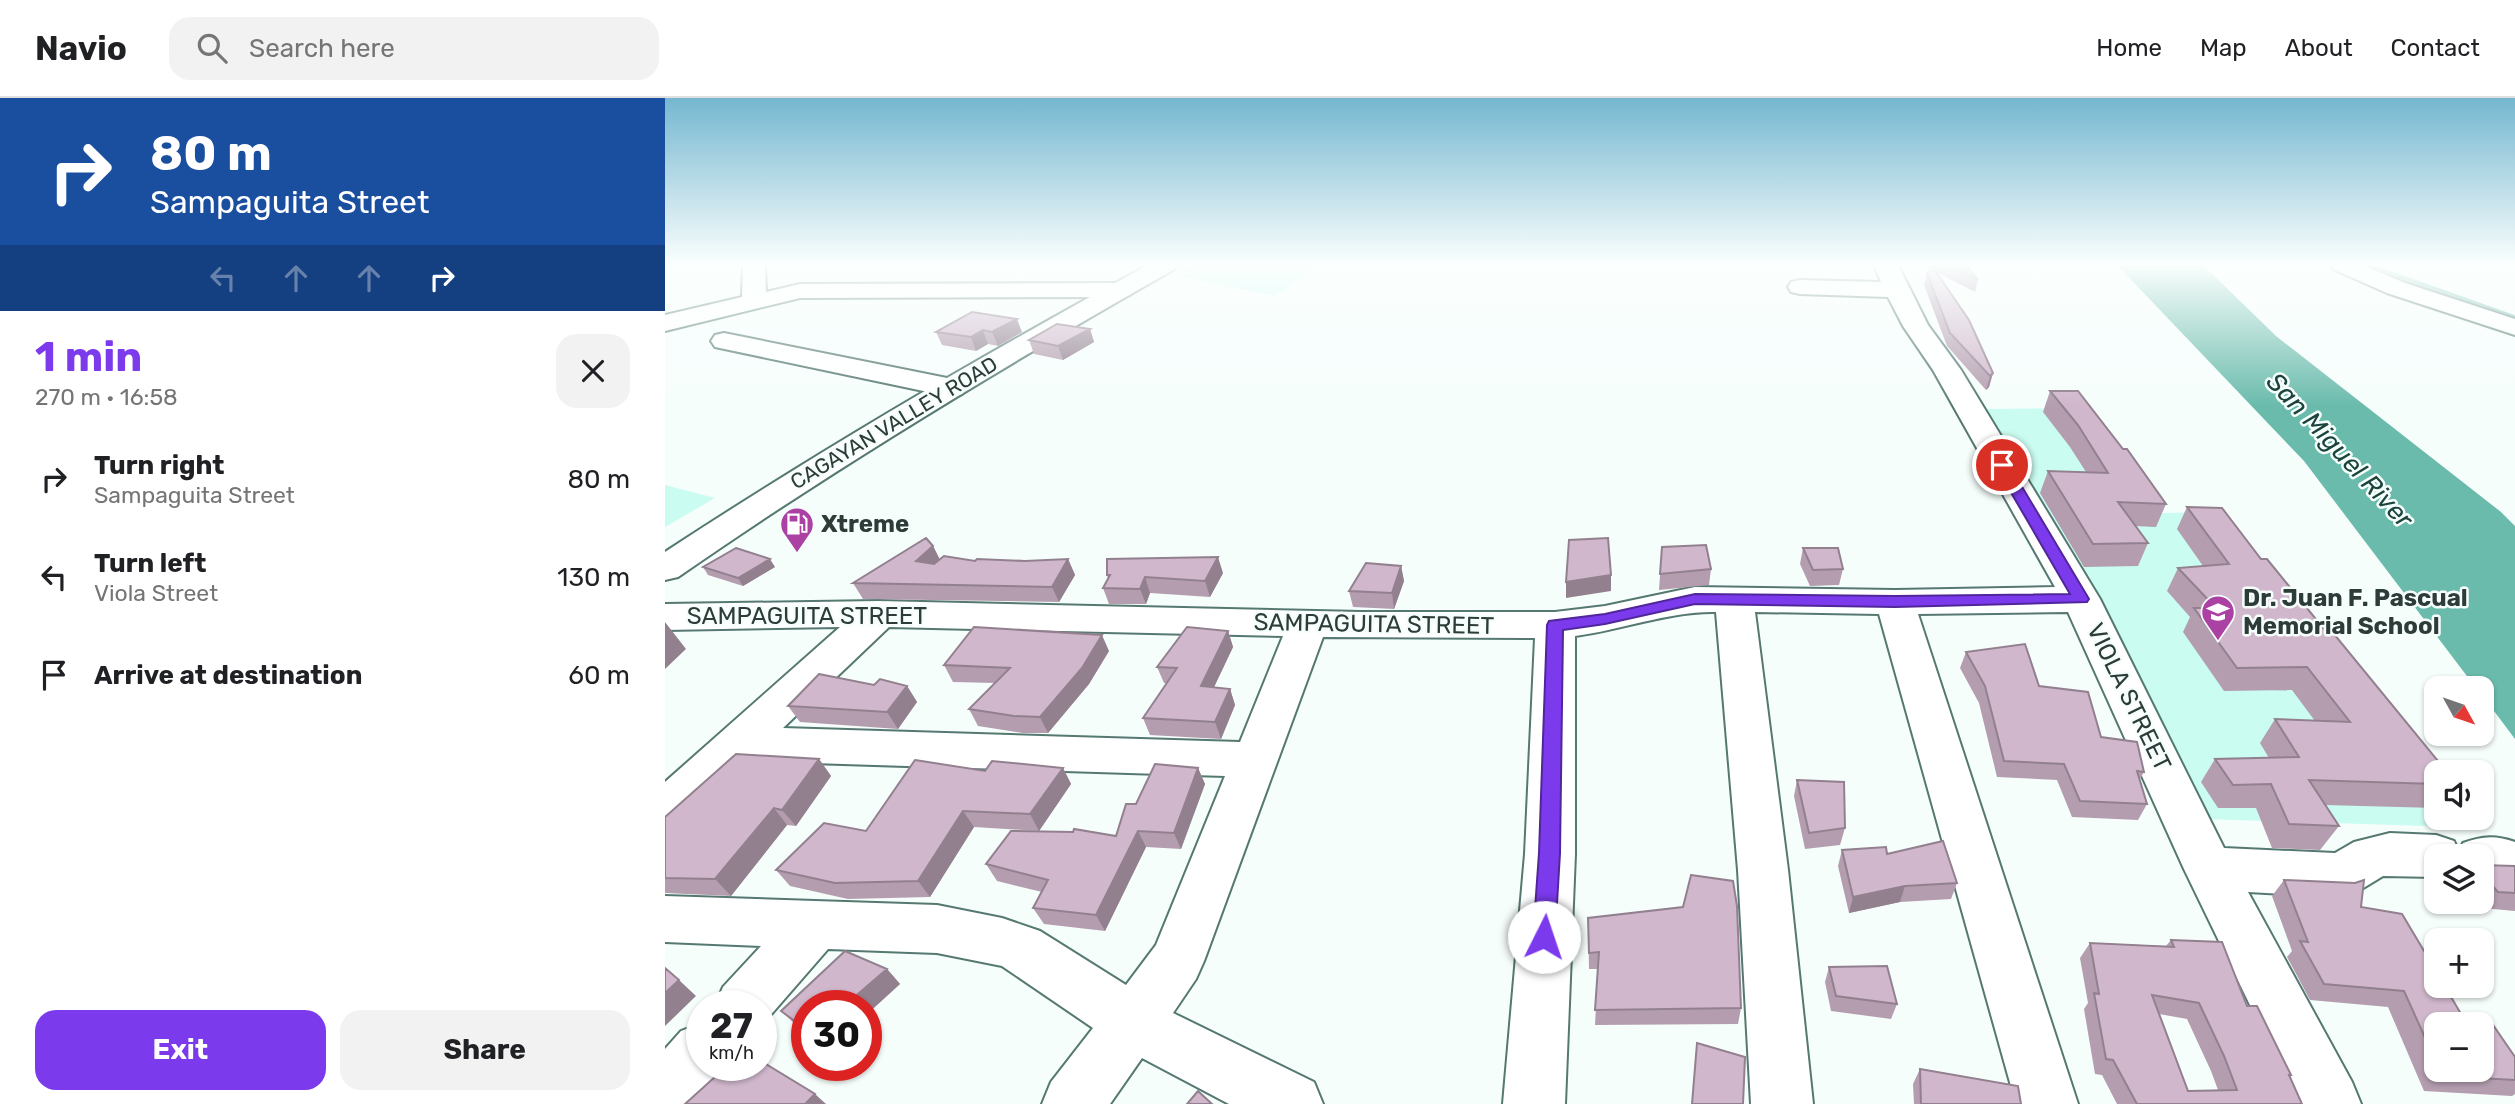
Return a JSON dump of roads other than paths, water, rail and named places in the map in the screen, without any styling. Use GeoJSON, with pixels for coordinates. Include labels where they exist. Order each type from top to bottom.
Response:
{"type":"FeatureCollection","features":[{"type":"Feature","properties":{"kind":"main road"},"geometry":{"type":"LineString","coordinates":[[665,323],[712,312]]}},
{"type":"Feature","properties":{"kind":"main road","name":"CAGAYAN VALLEY ROAD"},"geometry":{"type":"LineString","coordinates":[[665,569],[765,501],[1083,312]]}},
{"type":"Feature","properties":{"kind":"main road","name":"VIOLA STREET"},"geometry":{"type":"LineString","coordinates":[[1912,312],[2081,599],[2137,712],[2209,869],[2330,1104]]}},
{"type":"Feature","properties":{"kind":"main road"},"geometry":{"type":"LineString","coordinates":[[2469,312],[2515,327]]}},
{"type":"Feature","properties":{"kind":"main road"},"geometry":{"type":"LineString","coordinates":[[724,341],[951,388]]}},
{"type":"Feature","properties":{"kind":"main road","name":"SAMPAGUITA STREET"},"geometry":{"type":"LineString","coordinates":[[665,617],[879,614],[1308,624],[1555,625],[1605,619],[1684,600],[2081,599]]}},
{"type":"Feature","properties":{"kind":"main road"},"geometry":{"type":"LineString","coordinates":[[1734,600],[1763,870],[1781,1104]]}},
{"type":"Feature","properties":{"kind":"main road"},"geometry":{"type":"LineString","coordinates":[[1895,601],[2047,1104]]}},
{"type":"Feature","properties":{"kind":"main road"},"geometry":{"type":"LineString","coordinates":[[665,811],[879,614]]}},
{"type":"Feature","properties":{"kind":"main road"},"geometry":{"type":"LineString","coordinates":[[1073,1104],[1177,961],[1308,624]]}},
{"type":"Feature","properties":{"kind":"main road"},"geometry":{"type":"LineString","coordinates":[[1534,1104],[1549,853],[1555,625]]}},
{"type":"Feature","properties":{"kind":"main road"},"geometry":{"type":"LineString","coordinates":[[740,744],[1257,760]]}},
{"type":"Feature","properties":{"kind":"main road"},"geometry":{"type":"LineString","coordinates":[[2209,869],[2342,875],[2372,857],[2390,854],[2424,855]]}},
{"type":"Feature","properties":{"kind":"main road"},"geometry":{"type":"LineString","coordinates":[[665,919],[937,929],[1002,942],[1021,948],[1134,1023],[1292,1104]]}},
{"type":"Feature","properties":{"kind":"main road"},"geometry":{"type":"LineString","coordinates":[[757,990],[816,924]]}},
{"type":"Feature","properties":{"kind":"main road"},"geometry":{"type":"LineString","coordinates":[[665,1093],[686,1070]]}},
{"type":"Feature","properties":{"kind":"water","name":"San Miguel River"},"geometry":{"type":"Polygon","coordinates":[[[2162,312],[2251,312],[2276,336],[2501,512],[2515,526],[2515,739],[2494,711],[2494,676],[2467,676],[2304,461],[2162,312]]]}},
{"type":"Feature","properties":{"kind":"waterway"},"geometry":{"type":"LineString","coordinates":[[2498,312],[2515,318]]}},
{"type":"Feature","properties":{"kind":"place","name":"Xtreme"},"geometry":{"type":"Point","coordinates":[797,554]}},
{"type":"Feature","properties":{"kind":"place","name":"Dr. Juan F. Pascual Memorial School"},"geometry":{"type":"Point","coordinates":[2218,642]}}]}
